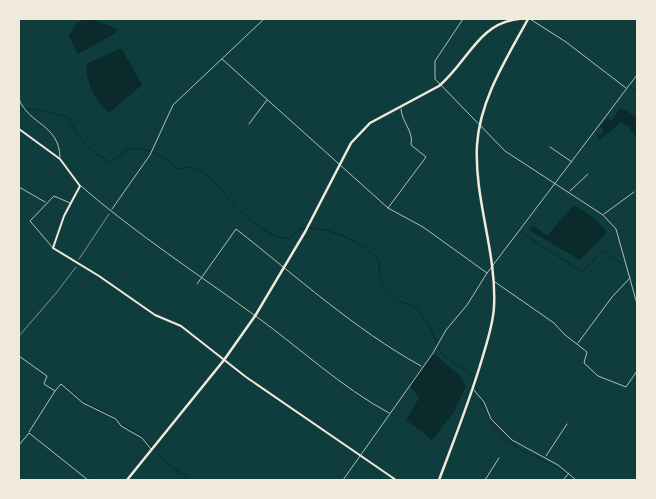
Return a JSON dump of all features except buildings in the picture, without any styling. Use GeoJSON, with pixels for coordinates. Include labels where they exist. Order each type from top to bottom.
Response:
{"type":"FeatureCollection","features":[{"type":"Feature","properties":{"kind":"main road"},"geometry":{"type":"LineString","coordinates":[[127,480],[224,360],[255,316],[285,267],[351,143],[363,129],[382,116],[439,86],[448,79],[487,30],[499,23],[519,19]]}},
{"type":"Feature","properties":{"kind":"main road"},"geometry":{"type":"LineString","coordinates":[[439,480],[473,389],[492,323],[493,281],[477,160],[480,127],[492,88],[529,19]]}},
{"type":"Feature","properties":{"kind":"main road"},"geometry":{"type":"LineString","coordinates":[[19,129],[60,159],[80,186],[70,203],[53,248],[155,315],[181,326],[224,360],[396,480]]}},
{"type":"Feature","properties":{"kind":"street"},"geometry":{"type":"LineString","coordinates":[[111,210],[150,155],[173,105],[264,19]]}},
{"type":"Feature","properties":{"kind":"street"},"geometry":{"type":"LineString","coordinates":[[464,19],[435,61],[434,79],[480,127],[513,156],[535,172],[556,182],[603,215],[616,229],[637,304]]}},
{"type":"Feature","properties":{"kind":"street"},"geometry":{"type":"LineString","coordinates":[[529,19],[566,42],[627,88]]}},
{"type":"Feature","properties":{"kind":"street"},"geometry":{"type":"LineString","coordinates":[[222,59],[388,208],[423,227],[487,273]]}},
{"type":"Feature","properties":{"kind":"street"},"geometry":{"type":"LineString","coordinates":[[343,480],[446,330],[467,305],[491,267],[637,75]]}},
{"type":"Feature","properties":{"kind":"street"},"geometry":{"type":"LineString","coordinates":[[19,100],[25,111],[53,134],[60,151],[60,159]]}},
{"type":"Feature","properties":{"kind":"street"},"geometry":{"type":"LineString","coordinates":[[249,124],[268,100]]}},
{"type":"Feature","properties":{"kind":"street"},"geometry":{"type":"LineString","coordinates":[[388,208],[426,157],[411,145],[412,135],[402,117],[401,107]]}},
{"type":"Feature","properties":{"kind":"street"},"geometry":{"type":"LineString","coordinates":[[550,147],[572,162]]}},
{"type":"Feature","properties":{"kind":"street"},"geometry":{"type":"LineString","coordinates":[[569,191],[588,174]]}},
{"type":"Feature","properties":{"kind":"street"},"geometry":{"type":"LineString","coordinates":[[80,186],[201,278],[255,316],[336,379],[389,413]]}},
{"type":"Feature","properties":{"kind":"street"},"geometry":{"type":"LineString","coordinates":[[19,187],[46,202]]}},
{"type":"Feature","properties":{"kind":"street"},"geometry":{"type":"LineString","coordinates":[[603,215],[634,192]]}},
{"type":"Feature","properties":{"kind":"street"},"geometry":{"type":"LineString","coordinates":[[53,248],[30,221],[46,202],[54,196],[70,203]]}},
{"type":"Feature","properties":{"kind":"street"},"geometry":{"type":"LineString","coordinates":[[197,284],[236,229],[370,334],[422,367]]}},
{"type":"Feature","properties":{"kind":"street"},"geometry":{"type":"LineString","coordinates":[[578,344],[612,297],[630,278]]}},
{"type":"Feature","properties":{"kind":"street"},"geometry":{"type":"LineString","coordinates":[[493,281],[554,323],[564,334],[587,352],[584,363],[598,376],[626,387],[637,371]]}},
{"type":"Feature","properties":{"kind":"street"},"geometry":{"type":"LineString","coordinates":[[19,356],[45,374],[47,376],[44,384],[55,391]]}},
{"type":"Feature","properties":{"kind":"street"},"geometry":{"type":"LineString","coordinates":[[19,445],[61,384],[83,403],[116,419],[121,426],[142,438],[152,450]]}},
{"type":"Feature","properties":{"kind":"street"},"geometry":{"type":"LineString","coordinates":[[473,389],[484,402],[492,420],[512,440],[535,454],[546,457],[569,472],[576,480]]}},
{"type":"Feature","properties":{"kind":"street"},"geometry":{"type":"LineString","coordinates":[[546,457],[567,424]]}},
{"type":"Feature","properties":{"kind":"street"},"geometry":{"type":"LineString","coordinates":[[29,433],[88,480]]}},
{"type":"Feature","properties":{"kind":"street"},"geometry":{"type":"LineString","coordinates":[[485,480],[499,458]]}},
{"type":"Feature","properties":{"kind":"street"},"geometry":{"type":"LineString","coordinates":[[563,480],[569,472]]}},
{"type":"Feature","properties":{"kind":"path"},"geometry":{"type":"LineString","coordinates":[[19,336],[74,272],[77,263],[111,210]]}},
{"type":"Feature","properties":{"kind":"water"},"geometry":{"type":"Polygon","coordinates":[[[85,19],[92,19],[118,29],[114,34],[78,54],[69,36],[77,23],[85,19]]]}},
{"type":"Feature","properties":{"kind":"water"},"geometry":{"type":"Polygon","coordinates":[[[122,49],[142,85],[109,113],[92,91],[86,64],[122,49]]]}},
{"type":"Feature","properties":{"kind":"water"},"geometry":{"type":"Polygon","coordinates":[[[621,108],[637,117],[637,139],[629,127],[621,122],[600,140],[595,133],[600,135],[604,130],[600,127],[607,118],[611,121],[621,108]]]}},
{"type":"Feature","properties":{"kind":"water"},"geometry":{"type":"Polygon","coordinates":[[[576,206],[595,219],[607,232],[580,260],[529,230],[533,225],[547,236],[571,208],[576,206]]]}},
{"type":"Feature","properties":{"kind":"water"},"geometry":{"type":"Polygon","coordinates":[[[433,353],[460,376],[466,386],[454,412],[432,440],[406,420],[419,398],[409,385],[433,353]]]}},
{"type":"Feature","properties":{"kind":"waterway"},"geometry":{"type":"LineString","coordinates":[[631,87],[637,91]]}},
{"type":"Feature","properties":{"kind":"waterway"},"geometry":{"type":"LineString","coordinates":[[19,110],[34,109],[68,117],[85,144],[104,159],[111,162],[123,152],[134,148],[148,150],[179,169],[190,167],[203,172],[248,218],[276,236],[290,239],[298,230],[311,228],[333,232],[356,242],[374,255],[380,262],[379,275],[382,283],[401,302],[413,305],[417,309],[429,326],[442,354],[470,374],[474,381]]}},
{"type":"Feature","properties":{"kind":"waterway"},"geometry":{"type":"LineString","coordinates":[[522,233],[582,272],[602,251],[623,264]]}},
{"type":"Feature","properties":{"kind":"waterway"},"geometry":{"type":"LineString","coordinates":[[62,381],[84,402],[118,419],[125,426],[140,435],[167,463],[190,480]]}},
{"type":"Feature","properties":{"kind":"waterway"},"geometry":{"type":"LineString","coordinates":[[475,384],[487,414],[506,439],[524,451],[555,466],[573,480]]}}]}
